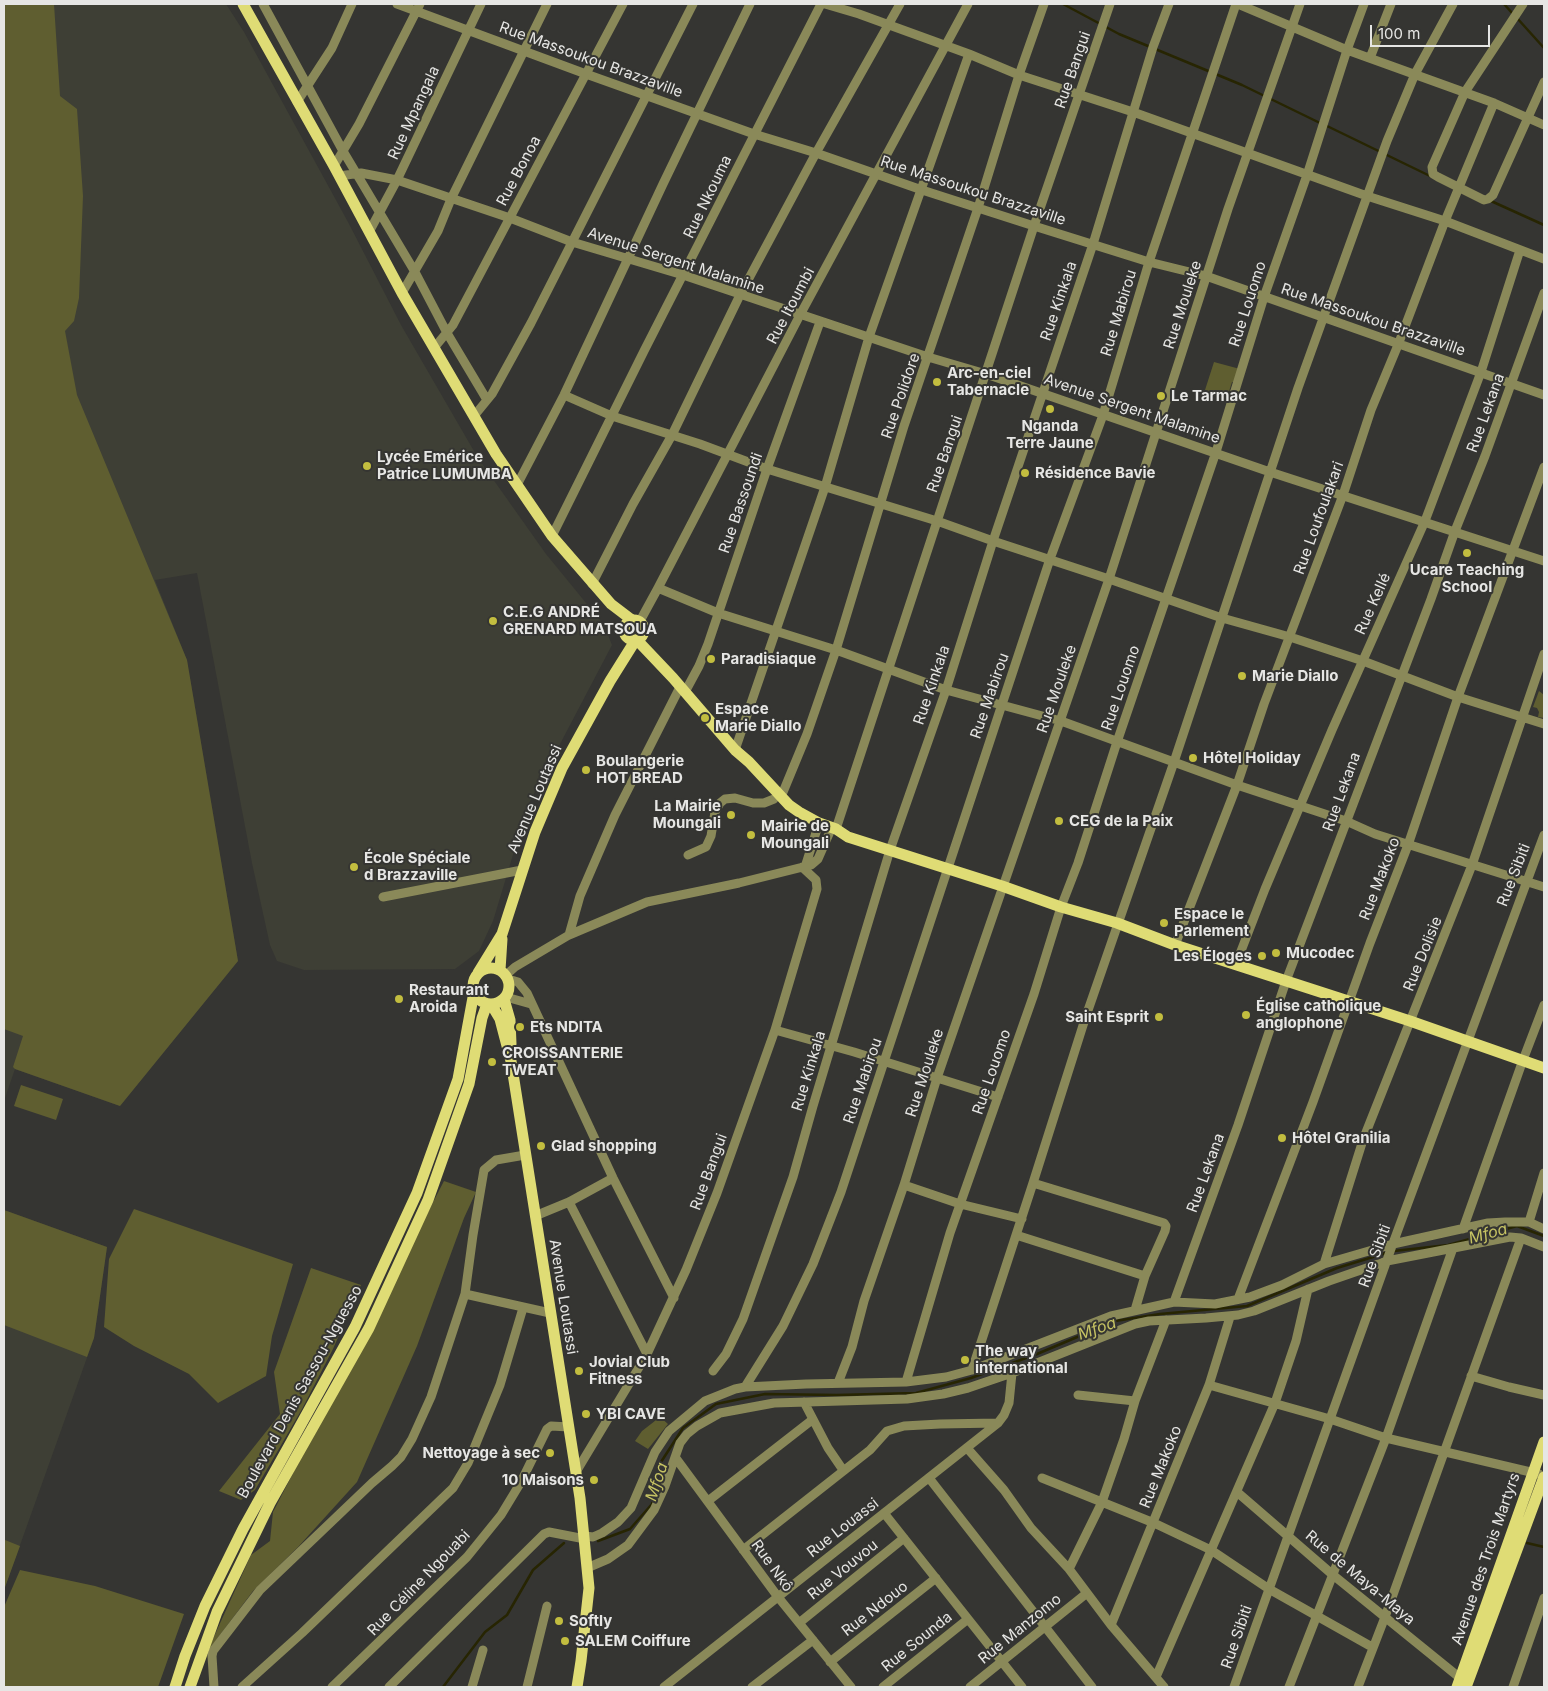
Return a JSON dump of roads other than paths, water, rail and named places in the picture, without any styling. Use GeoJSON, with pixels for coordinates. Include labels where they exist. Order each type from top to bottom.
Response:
{"type":"FeatureCollection","features":[{"type":"Feature","properties":{"kind":"main road"},"geometry":{"type":"LineString","coordinates":[[243,4],[402,293],[496,454],[517,485],[552,536],[592,584],[739,754],[745,766],[778,798],[797,820],[1061,907],[1117,923],[1175,945],[1410,1021],[1544,1068]]}},
{"type":"Feature","properties":{"kind":"main road","name":"Avenue Loutassi"},"geometry":{"type":"LineString","coordinates":[[478,973],[502,934],[535,832],[562,768],[610,681],[634,631]]}},
{"type":"Feature","properties":{"kind":"main road","name":"Avenue Loutassi"},"geometry":{"type":"LineString","coordinates":[[502,934],[505,975]]}},
{"type":"Feature","properties":{"kind":"main road"},"geometry":{"type":"LineString","coordinates":[[489,968],[505,975],[509,988],[505,998],[489,1004],[477,998],[473,982],[478,973],[489,968]]}},
{"type":"Feature","properties":{"kind":"main road","name":"Boulevard Denis Sassou-Nguesso"},"geometry":{"type":"LineString","coordinates":[[175,1687],[205,1606],[247,1520],[356,1327],[417,1193],[458,1079],[474,992]]}},
{"type":"Feature","properties":{"kind":"main road","name":"Avenue Loutassi"},"geometry":{"type":"LineString","coordinates":[[505,998],[510,1020],[511,1061]]}},
{"type":"Feature","properties":{"kind":"main road","name":"Avenue Loutassi"},"geometry":{"type":"LineString","coordinates":[[489,1004],[500,1019],[511,1061],[585,1538],[588,1602],[576,1687]]}},
{"type":"Feature","properties":{"kind":"main road","name":"Boulevard Denis Sassou-Nguesso"},"geometry":{"type":"LineString","coordinates":[[190,1687],[217,1612],[270,1503],[369,1328],[428,1200],[469,1084],[482,1018],[489,1004]]}},
{"type":"Feature","properties":{"kind":"main road","name":"Avenue des Trois Martyrs"},"geometry":{"type":"LineString","coordinates":[[1462,1684],[1532,1472],[1544,1442]]}},
{"type":"Feature","properties":{"kind":"main road","name":"Avenue des Trois Martyrs"},"geometry":{"type":"LineString","coordinates":[[1462,1684],[1544,1476]]}},
{"type":"Feature","properties":{"kind":"main road"},"geometry":{"type":"LineString","coordinates":[[247,1520],[259,1527]]}},
{"type":"Feature","properties":{"kind":"street"},"geometry":{"type":"LineString","coordinates":[[263,4],[356,174],[415,272],[447,333],[487,400]]}},
{"type":"Feature","properties":{"kind":"street"},"geometry":{"type":"LineString","coordinates":[[297,102],[332,48],[352,4]]}},
{"type":"Feature","properties":{"kind":"street","name":"Rue Massoukou Brazzaville"},"geometry":{"type":"LineString","coordinates":[[397,4],[418,8],[468,30],[754,134],[1034,226],[1149,262],[1206,276],[1398,345],[1512,382],[1544,395]]}},
{"type":"Feature","properties":{"kind":"street","name":"Rue Mpangala"},"geometry":{"type":"LineString","coordinates":[[369,232],[397,180],[481,4]]}},
{"type":"Feature","properties":{"kind":"street"},"geometry":{"type":"LineString","coordinates":[[402,293],[438,231],[451,199],[547,4]]}},
{"type":"Feature","properties":{"kind":"street","name":"Rue Bonoa"},"geometry":{"type":"LineString","coordinates":[[434,348],[453,325],[623,4]]}},
{"type":"Feature","properties":{"kind":"street"},"geometry":{"type":"LineString","coordinates":[[474,416],[492,394],[527,330],[693,4]]}},
{"type":"Feature","properties":{"kind":"street"},"geometry":{"type":"LineString","coordinates":[[517,485],[564,394],[750,4]]}},
{"type":"Feature","properties":{"kind":"street","name":"Rue Nkouma"},"geometry":{"type":"LineString","coordinates":[[552,536],[821,4]]}},
{"type":"Feature","properties":{"kind":"street"},"geometry":{"type":"LineString","coordinates":[[825,4],[890,25],[1019,74],[1248,152],[1306,175],[1445,221],[1544,259]]}},
{"type":"Feature","properties":{"kind":"street"},"geometry":{"type":"LineString","coordinates":[[592,584],[633,504],[672,435],[740,296],[816,153],[890,25],[900,4]]}},
{"type":"Feature","properties":{"kind":"street","name":"Rue Itoumbi"},"geometry":{"type":"LineString","coordinates":[[634,631],[800,315],[878,174],[968,4]]}},
{"type":"Feature","properties":{"kind":"street","name":"Rue Polidore"},"geometry":{"type":"LineString","coordinates":[[778,798],[807,734],[836,650],[904,426],[978,208],[1019,74],[1044,4]]}},
{"type":"Feature","properties":{"kind":"street","name":"Rue Bangui"},"geometry":{"type":"LineString","coordinates":[[576,1472],[647,1354],[674,1298],[717,1192],[775,1030],[817,889],[816,880],[804,867],[811,865],[818,859],[832,830],[890,669],[1034,226],[1110,4]]}},
{"type":"Feature","properties":{"kind":"street","name":"Rue Kinkala"},"geometry":{"type":"LineString","coordinates":[[714,1371],[726,1354],[743,1319],[793,1176],[890,850],[946,690],[993,542],[1093,244],[1153,47],[1169,4]]}},
{"type":"Feature","properties":{"kind":"street"},"geometry":{"type":"LineString","coordinates":[[1237,4],[1347,50],[1494,103],[1544,125]]}},
{"type":"Feature","properties":{"kind":"street","name":"Rue Mabirou"},"geometry":{"type":"LineString","coordinates":[[745,1386],[783,1326],[812,1264],[841,1192],[1050,559],[1103,415],[1149,262],[1191,134],[1237,4]]}},
{"type":"Feature","properties":{"kind":"street","name":"Rue Mouleke"},"geometry":{"type":"LineString","coordinates":[[838,1383],[852,1346],[864,1301],[904,1185],[937,1078],[1002,886],[1061,721],[1157,432],[1206,276],[1300,4]]}},
{"type":"Feature","properties":{"kind":"street","name":"Rue Louomo"},"geometry":{"type":"LineString","coordinates":[[906,1382],[928,1304],[960,1204],[1034,994],[1061,907],[1078,863],[1117,742],[1216,452],[1264,297],[1364,4]]}},
{"type":"Feature","properties":{"kind":"street"},"geometry":{"type":"LineString","coordinates":[[1370,58],[1391,4]]}},
{"type":"Feature","properties":{"kind":"street"},"geometry":{"type":"LineString","coordinates":[[972,1370],[1117,923],[1174,762],[1270,472],[1367,196],[1387,141],[1415,74],[1454,4]]}},
{"type":"Feature","properties":{"kind":"street"},"geometry":{"type":"LineString","coordinates":[[1523,4],[1465,92],[1432,167],[1433,174],[1484,200],[1488,199],[1492,195],[1544,82]]}},
{"type":"Feature","properties":{"kind":"street"},"geometry":{"type":"LineString","coordinates":[[336,171],[343,151],[359,124],[418,8]]}},
{"type":"Feature","properties":{"kind":"street"},"geometry":{"type":"LineString","coordinates":[[739,754],[775,630],[825,487],[869,337],[969,54]]}},
{"type":"Feature","properties":{"kind":"street","name":"Rue Loufoulakari"},"geometry":{"type":"LineString","coordinates":[[1175,945],[1237,785],[1264,704],[1343,495],[1371,410],[1458,188],[1494,103]]}},
{"type":"Feature","properties":{"kind":"street","name":"Avenue Sergent Malamine"},"geometry":{"type":"LineString","coordinates":[[336,171],[361,173],[397,180],[510,218],[572,242],[627,260],[684,275],[740,296],[986,374],[1270,472],[1544,561]]}},
{"type":"Feature","properties":{"kind":"street","name":"Rue Kellé"},"geometry":{"type":"LineString","coordinates":[[1236,964],[1300,806],[1425,521],[1481,372],[1520,250]]}},
{"type":"Feature","properties":{"kind":"street","name":"Rue Lekana"},"geometry":{"type":"LineString","coordinates":[[1174,1302],[1238,1125],[1286,980],[1485,456],[1544,293]]}},
{"type":"Feature","properties":{"kind":"street","name":"Rue Bassoundi"},"geometry":{"type":"LineString","coordinates":[[570,936],[580,896],[615,815],[683,689],[699,666],[820,322]]}},
{"type":"Feature","properties":{"kind":"street"},"geometry":{"type":"LineString","coordinates":[[564,394],[612,416],[728,454],[767,469],[937,521],[993,542],[1109,578],[1222,618],[1290,637],[1362,661],[1458,697],[1544,724]]}},
{"type":"Feature","properties":{"kind":"street","name":"Rue Makoko"},"geometry":{"type":"LineString","coordinates":[[1238,1299],[1408,845],[1458,697],[1544,467]]}},
{"type":"Feature","properties":{"kind":"street"},"geometry":{"type":"LineString","coordinates":[[658,588],[718,613],[836,650],[946,690],[1061,721],[1237,785],[1346,821],[1375,834],[1544,887]]}},
{"type":"Feature","properties":{"kind":"street","name":"Rue Dolisie"},"geometry":{"type":"LineString","coordinates":[[1324,1264],[1363,1140],[1472,865],[1544,654]]}},
{"type":"Feature","properties":{"kind":"street"},"geometry":{"type":"LineString","coordinates":[[688,855],[706,846],[715,812],[720,803],[725,799],[735,798],[753,803],[764,803],[778,798]]}},
{"type":"Feature","properties":{"kind":"street"},"geometry":{"type":"LineString","coordinates":[[674,1298],[613,1178],[527,993],[518,982],[505,975],[522,963],[570,936],[647,902],[804,867],[818,826]]}},
{"type":"Feature","properties":{"kind":"street","name":"Rue Sibiti"},"geometry":{"type":"LineString","coordinates":[[1234,1687],[1467,1041],[1544,835]]}},
{"type":"Feature","properties":{"kind":"street"},"geometry":{"type":"LineString","coordinates":[[383,897],[522,870]]}},
{"type":"Feature","properties":{"kind":"street"},"geometry":{"type":"LineString","coordinates":[[505,998],[531,1004]]}},
{"type":"Feature","properties":{"kind":"street"},"geometry":{"type":"LineString","coordinates":[[1463,1229],[1544,1006]]}},
{"type":"Feature","properties":{"kind":"street"},"geometry":{"type":"LineString","coordinates":[[775,1030],[998,1097]]}},
{"type":"Feature","properties":{"kind":"street"},"geometry":{"type":"LineString","coordinates":[[214,1687],[213,1651],[260,1590],[401,1457],[412,1439],[430,1397],[465,1294],[484,1170],[496,1160],[525,1155]]}},
{"type":"Feature","properties":{"kind":"street"},"geometry":{"type":"LineString","coordinates":[[1529,1222],[1544,1173]]}},
{"type":"Feature","properties":{"kind":"street"},"geometry":{"type":"LineString","coordinates":[[535,1216],[569,1202],[613,1178]]}},
{"type":"Feature","properties":{"kind":"street"},"geometry":{"type":"LineString","coordinates":[[1033,1184],[1164,1223],[1166,1229],[1145,1276],[1135,1310]]}},
{"type":"Feature","properties":{"kind":"street"},"geometry":{"type":"LineString","coordinates":[[904,1185],[960,1204],[1022,1219]]}},
{"type":"Feature","properties":{"kind":"street"},"geometry":{"type":"LineString","coordinates":[[569,1202],[647,1354]]}},
{"type":"Feature","properties":{"kind":"street"},"geometry":{"type":"LineString","coordinates":[[389,1687],[544,1534],[549,1532],[585,1538],[594,1537],[602,1534],[618,1522],[631,1508],[655,1452],[669,1431],[705,1401],[726,1392],[745,1386],[906,1382],[933,1379],[972,1370],[1102,1319],[1174,1302],[1215,1304],[1250,1297],[1282,1285],[1324,1264],[1393,1245],[1463,1229],[1505,1222],[1529,1222],[1544,1229]]}},
{"type":"Feature","properties":{"kind":"street"},"geometry":{"type":"LineString","coordinates":[[1016,1235],[1145,1276]]}},
{"type":"Feature","properties":{"kind":"street"},"geometry":{"type":"LineString","coordinates":[[587,1568],[608,1559],[628,1545],[640,1531],[658,1502],[680,1444],[687,1434],[708,1418],[720,1413],[774,1403],[908,1399],[943,1394],[968,1388],[1012,1373],[1135,1324],[1149,1321],[1230,1317],[1254,1311],[1308,1289],[1387,1261],[1510,1237],[1521,1238],[1544,1247]]}},
{"type":"Feature","properties":{"kind":"street"},"geometry":{"type":"LineString","coordinates":[[1358,1687],[1521,1238]]}},
{"type":"Feature","properties":{"kind":"street"},"geometry":{"type":"LineString","coordinates":[[1289,1687],[1318,1617],[1332,1575],[1386,1438],[1453,1248]]}},
{"type":"Feature","properties":{"kind":"street"},"geometry":{"type":"LineString","coordinates":[[1156,1676],[1275,1403],[1296,1341],[1308,1289]]}},
{"type":"Feature","properties":{"kind":"street"},"geometry":{"type":"LineString","coordinates":[[465,1294],[550,1313]]}},
{"type":"Feature","properties":{"kind":"street"},"geometry":{"type":"LineString","coordinates":[[242,1687],[302,1633],[453,1488],[468,1463],[500,1385],[523,1308]]}},
{"type":"Feature","properties":{"kind":"street","name":"Rue Makoko"},"geometry":{"type":"LineString","coordinates":[[1112,1625],[1209,1386],[1230,1317]]}},
{"type":"Feature","properties":{"kind":"street"},"geometry":{"type":"LineString","coordinates":[[1070,1569],[1102,1502],[1135,1401],[1166,1320]]}},
{"type":"Feature","properties":{"kind":"street","name":"Rue Louassi"},"geometry":{"type":"LineString","coordinates":[[664,1687],[998,1423],[1009,1403],[1012,1373]]}},
{"type":"Feature","properties":{"kind":"street"},"geometry":{"type":"LineString","coordinates":[[1472,1376],[1544,1395]]}},
{"type":"Feature","properties":{"kind":"street"},"geometry":{"type":"LineString","coordinates":[[1209,1386],[1330,1419],[1386,1438],[1544,1476]]}},
{"type":"Feature","properties":{"kind":"street"},"geometry":{"type":"LineString","coordinates":[[1078,1395],[1135,1401]]}},
{"type":"Feature","properties":{"kind":"street"},"geometry":{"type":"LineString","coordinates":[[804,1402],[812,1420],[843,1470]]}},
{"type":"Feature","properties":{"kind":"street"},"geometry":{"type":"LineString","coordinates":[[708,1501],[812,1420]]}},
{"type":"Feature","properties":{"kind":"street"},"geometry":{"type":"LineString","coordinates":[[743,1550],[870,1450],[891,1429],[904,1426],[998,1423]]}},
{"type":"Feature","properties":{"kind":"street","name":"Rue Céline Ngouabi"},"geometry":{"type":"LineString","coordinates":[[332,1687],[467,1557],[501,1515],[521,1482],[547,1429],[551,1426],[569,1427]]}},
{"type":"Feature","properties":{"kind":"street"},"geometry":{"type":"LineString","coordinates":[[966,1448],[1004,1490],[1031,1528],[1070,1569],[1112,1625],[1164,1687]]}},
{"type":"Feature","properties":{"kind":"street","name":"Rue Nkô"},"geometry":{"type":"LineString","coordinates":[[675,1457],[778,1597],[830,1662],[846,1686]]}},
{"type":"Feature","properties":{"kind":"street"},"geometry":{"type":"LineString","coordinates":[[929,1478],[1092,1687]]}},
{"type":"Feature","properties":{"kind":"street"},"geometry":{"type":"LineString","coordinates":[[1042,1478],[1154,1523],[1212,1550],[1269,1589],[1372,1647]]}},
{"type":"Feature","properties":{"kind":"street","name":"Rue de Maya-Maya"},"geometry":{"type":"LineString","coordinates":[[1237,1492],[1462,1684]]}},
{"type":"Feature","properties":{"kind":"street"},"geometry":{"type":"LineString","coordinates":[[884,1513],[1022,1687]]}},
{"type":"Feature","properties":{"kind":"street","name":"Rue Vouvou"},"geometry":{"type":"LineString","coordinates":[[799,1623],[904,1538]]}},
{"type":"Feature","properties":{"kind":"street","name":"Rue Ndouo"},"geometry":{"type":"LineString","coordinates":[[830,1662],[936,1578]]}},
{"type":"Feature","properties":{"kind":"street","name":"Rue Manzomo"},"geometry":{"type":"LineString","coordinates":[[970,1687],[1087,1593]]}},
{"type":"Feature","properties":{"kind":"street"},"geometry":{"type":"LineString","coordinates":[[1513,1687],[1544,1598]]}},
{"type":"Feature","properties":{"kind":"street"},"geometry":{"type":"LineString","coordinates":[[527,1687],[547,1606]]}},
{"type":"Feature","properties":{"kind":"street","name":"Rue Sounda"},"geometry":{"type":"LineString","coordinates":[[883,1687],[968,1618]]}},
{"type":"Feature","properties":{"kind":"street"},"geometry":{"type":"LineString","coordinates":[[752,1687],[813,1640]]}},
{"type":"Feature","properties":{"kind":"street"},"geometry":{"type":"LineString","coordinates":[[472,1687],[483,1650]]}},
{"type":"Feature","properties":{"kind":"waterway"},"geometry":{"type":"LineString","coordinates":[[1063,4],[1119,34],[1242,85],[1320,123]]}},
{"type":"Feature","properties":{"kind":"waterway"},"geometry":{"type":"LineString","coordinates":[[1504,4],[1513,14]]}},
{"type":"Feature","properties":{"kind":"waterway"},"geometry":{"type":"LineString","coordinates":[[1517,18],[1544,48]]}},
{"type":"Feature","properties":{"kind":"waterway"},"geometry":{"type":"LineString","coordinates":[[1325,125],[1430,176]]}},
{"type":"Feature","properties":{"kind":"waterway"},"geometry":{"type":"LineString","coordinates":[[1491,201],[1544,225]]}},
{"type":"Feature","properties":{"kind":"waterway","name":"Mfoa"},"geometry":{"type":"LineString","coordinates":[[1394,1251],[1448,1245],[1517,1226],[1544,1236]]}},
{"type":"Feature","properties":{"kind":"waterway","name":"Mfoa"},"geometry":{"type":"LineString","coordinates":[[598,1541],[630,1529],[652,1504],[661,1462],[683,1428],[716,1404],[765,1394],[916,1393],[971,1378],[1037,1354],[1115,1321],[1160,1314],[1247,1306],[1337,1268],[1386,1253]]}},
{"type":"Feature","properties":{"kind":"waterway","name":"Mfoa"},"geometry":{"type":"LineString","coordinates":[[443,1687],[485,1632],[507,1615],[533,1570],[564,1543]]}},
{"type":"Feature","properties":{"kind":"waterway"},"geometry":{"type":"LineString","coordinates":[[1527,1543],[1544,1547]]}},
{"type":"Feature","properties":{"kind":"place","name":"Arc-en-ciel Tabernacle"},"geometry":{"type":"Point","coordinates":[937,382]}},
{"type":"Feature","properties":{"kind":"place","name":"Le Tarmac"},"geometry":{"type":"Point","coordinates":[1161,396]}},
{"type":"Feature","properties":{"kind":"place","name":"Nganda Terre Jaune"},"geometry":{"type":"Point","coordinates":[1050,409]}},
{"type":"Feature","properties":{"kind":"place","name":"Lycée Emérice Patrice LUMUMBA"},"geometry":{"type":"Point","coordinates":[367,466]}},
{"type":"Feature","properties":{"kind":"place","name":"Résidence Bavie"},"geometry":{"type":"Point","coordinates":[1025,473]}},
{"type":"Feature","properties":{"kind":"place","name":"Ucare Teaching School"},"geometry":{"type":"Point","coordinates":[1467,553]}},
{"type":"Feature","properties":{"kind":"place","name":"C.E.G ANDRÉ GRENARD MATSOUA"},"geometry":{"type":"Point","coordinates":[493,621]}},
{"type":"Feature","properties":{"kind":"place","name":"Paradisiaque"},"geometry":{"type":"Point","coordinates":[711,659]}},
{"type":"Feature","properties":{"kind":"place","name":"Marie Diallo"},"geometry":{"type":"Point","coordinates":[1242,676]}},
{"type":"Feature","properties":{"kind":"place","name":"Espace Marie Diallo"},"geometry":{"type":"Point","coordinates":[705,718]}},
{"type":"Feature","properties":{"kind":"place","name":"Hôtel Holiday"},"geometry":{"type":"Point","coordinates":[1193,758]}},
{"type":"Feature","properties":{"kind":"place","name":"Boulangerie HOT BREAD"},"geometry":{"type":"Point","coordinates":[586,770]}},
{"type":"Feature","properties":{"kind":"place","name":"La Mairie Moungali"},"geometry":{"type":"Point","coordinates":[731,815]}},
{"type":"Feature","properties":{"kind":"place","name":"CEG de la Paix"},"geometry":{"type":"Point","coordinates":[1059,821]}},
{"type":"Feature","properties":{"kind":"place","name":"Mairie de Moungali"},"geometry":{"type":"Point","coordinates":[751,835]}},
{"type":"Feature","properties":{"kind":"place","name":"École Spéciale d Brazzaville"},"geometry":{"type":"Point","coordinates":[354,867]}},
{"type":"Feature","properties":{"kind":"place","name":"Espace le Parlement"},"geometry":{"type":"Point","coordinates":[1164,923]}},
{"type":"Feature","properties":{"kind":"place","name":"Mucodec"},"geometry":{"type":"Point","coordinates":[1276,953]}},
{"type":"Feature","properties":{"kind":"place","name":"Les Éloges"},"geometry":{"type":"Point","coordinates":[1262,956]}},
{"type":"Feature","properties":{"kind":"place","name":"Restaurant Aroida"},"geometry":{"type":"Point","coordinates":[399,999]}},
{"type":"Feature","properties":{"kind":"place","name":"Église catholique anglophone"},"geometry":{"type":"Point","coordinates":[1246,1015]}},
{"type":"Feature","properties":{"kind":"place","name":"Saint Esprit"},"geometry":{"type":"Point","coordinates":[1159,1017]}},
{"type":"Feature","properties":{"kind":"place","name":"Ets NDITA"},"geometry":{"type":"Point","coordinates":[520,1027]}},
{"type":"Feature","properties":{"kind":"place","name":"CROISSANTERIE TWEAT"},"geometry":{"type":"Point","coordinates":[492,1062]}},
{"type":"Feature","properties":{"kind":"place","name":"Hôtel Granilia"},"geometry":{"type":"Point","coordinates":[1282,1138]}},
{"type":"Feature","properties":{"kind":"place","name":"Glad shopping"},"geometry":{"type":"Point","coordinates":[541,1146]}},
{"type":"Feature","properties":{"kind":"place","name":"The way international"},"geometry":{"type":"Point","coordinates":[965,1360]}},
{"type":"Feature","properties":{"kind":"place","name":"Jovial Club Fitness"},"geometry":{"type":"Point","coordinates":[579,1371]}},
{"type":"Feature","properties":{"kind":"place","name":"YBI CAVE"},"geometry":{"type":"Point","coordinates":[586,1414]}},
{"type":"Feature","properties":{"kind":"place","name":"Nettoyage à sec"},"geometry":{"type":"Point","coordinates":[550,1453]}},
{"type":"Feature","properties":{"kind":"place","name":"10 Maisons"},"geometry":{"type":"Point","coordinates":[594,1480]}},
{"type":"Feature","properties":{"kind":"place","name":"Softly"},"geometry":{"type":"Point","coordinates":[559,1621]}},
{"type":"Feature","properties":{"kind":"place","name":"SALEM Coiffure"},"geometry":{"type":"Point","coordinates":[565,1641]}}]}
